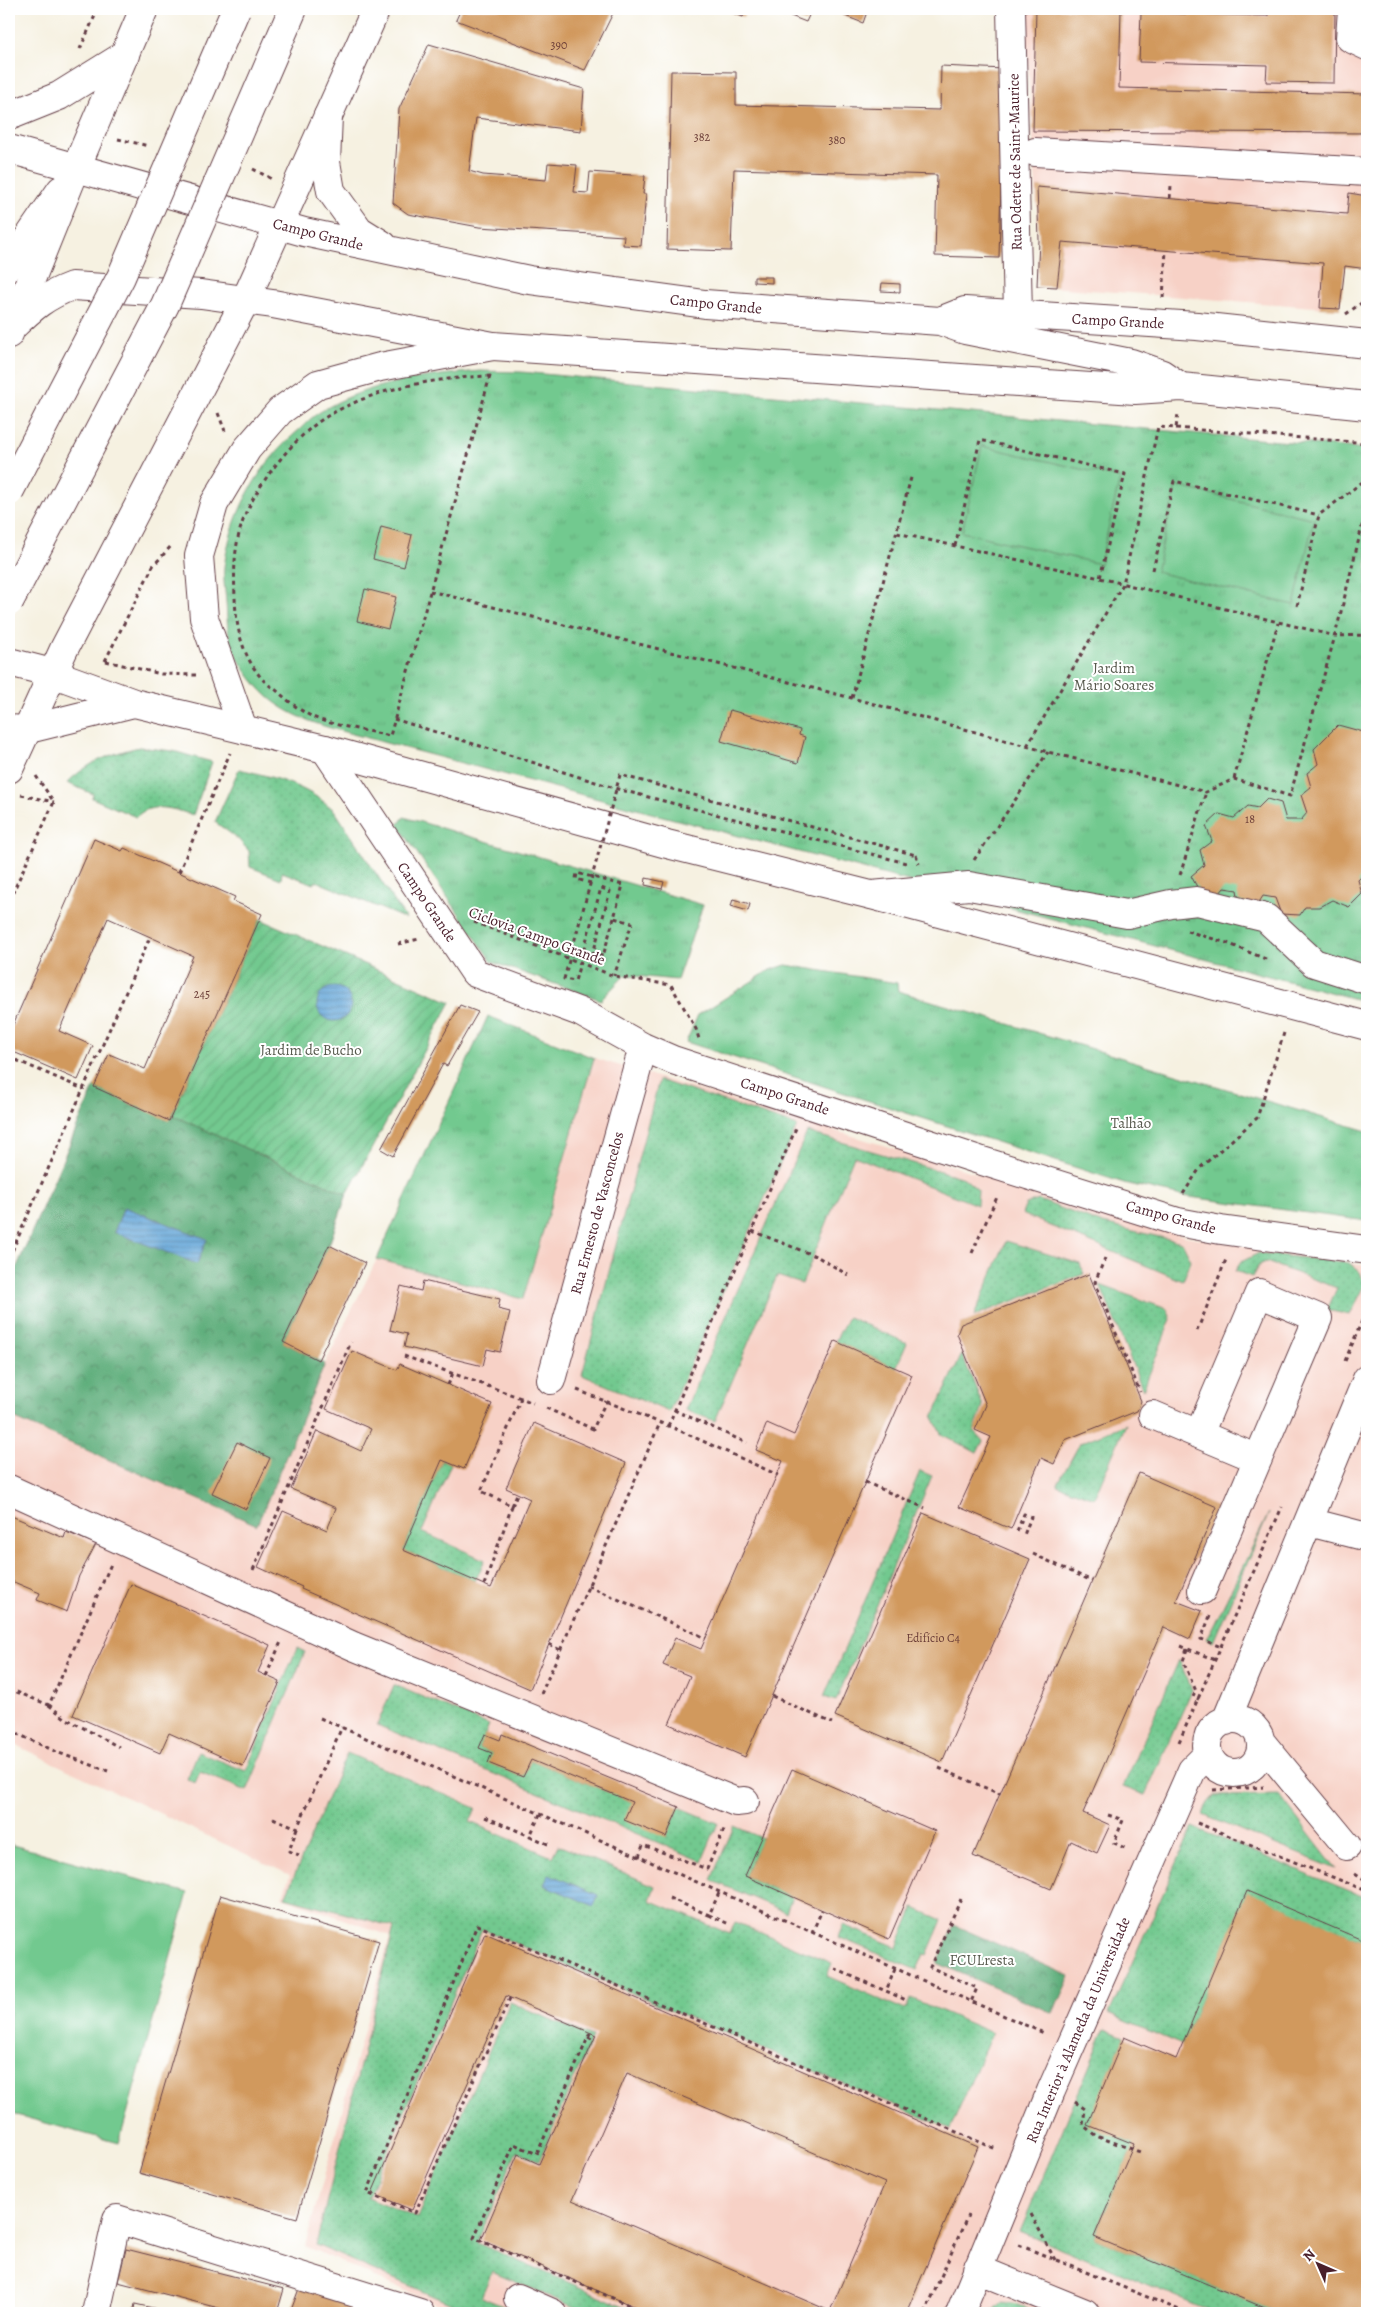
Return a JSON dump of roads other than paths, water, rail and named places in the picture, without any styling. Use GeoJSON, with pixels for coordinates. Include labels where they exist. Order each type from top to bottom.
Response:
{"type":"FeatureCollection","features":[{"type":"Feature","properties":{"kind":"main road"},"geometry":{"type":"LineString","coordinates":[[11,330],[76,168],[144,9]]}},
{"type":"Feature","properties":{"kind":"main road"},"geometry":{"type":"LineString","coordinates":[[9,492],[122,277],[236,9]]}},
{"type":"Feature","properties":{"kind":"main road"},"geometry":{"type":"LineString","coordinates":[[9,602],[165,305],[293,9]]}},
{"type":"Feature","properties":{"kind":"main road","name":"Rua Odette de Saint-Maurice"},"geometry":{"type":"LineString","coordinates":[[1011,9],[1018,315]]}},
{"type":"Feature","properties":{"kind":"main road"},"geometry":{"type":"LineString","coordinates":[[1352,9],[1350,38],[1367,46]]}},
{"type":"Feature","properties":{"kind":"main road"},"geometry":{"type":"LineString","coordinates":[[12,781],[17,729],[52,673],[245,300],[280,225],[328,112],[376,10]]}},
{"type":"Feature","properties":{"kind":"main road"},"geometry":{"type":"LineString","coordinates":[[9,116],[59,96],[125,55]]}},
{"type":"Feature","properties":{"kind":"main road"},"geometry":{"type":"LineString","coordinates":[[328,112],[326,162],[332,191],[359,230],[393,251]]}},
{"type":"Feature","properties":{"kind":"main road","name":"Campo Grande"},"geometry":{"type":"LineString","coordinates":[[9,149],[280,225],[529,280],[705,304],[940,321],[965,311],[1189,326],[1367,344]]}},
{"type":"Feature","properties":{"kind":"main road"},"geometry":{"type":"LineString","coordinates":[[1035,152],[1367,172]]}},
{"type":"Feature","properties":{"kind":"main road"},"geometry":{"type":"LineString","coordinates":[[9,266],[76,168]]}},
{"type":"Feature","properties":{"kind":"main road"},"geometry":{"type":"LineString","coordinates":[[11,330],[36,304],[53,293],[72,286],[202,294],[245,300],[493,346],[1135,390],[1181,387],[1367,406]]}},
{"type":"Feature","properties":{"kind":"main road"},"geometry":{"type":"LineString","coordinates":[[940,321],[965,330],[1131,363],[1162,374],[1181,387]]}},
{"type":"Feature","properties":{"kind":"main road"},"geometry":{"type":"LineString","coordinates":[[237,740],[225,675],[204,618],[199,556],[214,504],[247,449],[280,410],[318,384],[380,367],[493,346]]}},
{"type":"Feature","properties":{"kind":"main road"},"geometry":{"type":"LineString","coordinates":[[9,662],[52,673],[237,740],[325,749],[659,841],[1367,1026]]}},
{"type":"Feature","properties":{"kind":"main road"},"geometry":{"type":"LineString","coordinates":[[17,729],[134,703]]}},
{"type":"Feature","properties":{"kind":"main road","name":"Campo Grande"},"geometry":{"type":"LineString","coordinates":[[325,749],[475,973],[580,1012],[643,1047],[673,1060],[807,1102],[1009,1170],[1178,1222],[1367,1250]]}},
{"type":"Feature","properties":{"kind":"main road"},"geometry":{"type":"LineString","coordinates":[[871,895],[969,886],[1127,914],[1171,904],[1197,901],[1266,918],[1314,963],[1367,980]]}},
{"type":"Feature","properties":{"kind":"main road","name":"Rua Ernesto de Vasconcelos"},"geometry":{"type":"LineString","coordinates":[[562,1384],[643,1047]]}},
{"type":"Feature","properties":{"kind":"main road"},"geometry":{"type":"LineString","coordinates":[[1199,1434],[1259,1293],[1318,1318],[1202,1590]]}},
{"type":"Feature","properties":{"kind":"main road"},"geometry":{"type":"LineString","coordinates":[[1261,1742],[1258,1759],[1244,1771],[1227,1772],[1218,1768],[1208,1754],[1207,1746],[1213,1730],[1226,1721],[1310,1522],[1367,1379]]}},
{"type":"Feature","properties":{"kind":"main road"},"geometry":{"type":"LineString","coordinates":[[1147,1404],[1199,1434],[1258,1459]]}},
{"type":"Feature","properties":{"kind":"main road"},"geometry":{"type":"LineString","coordinates":[[9,1489],[353,1646],[740,1801]]}},
{"type":"Feature","properties":{"kind":"main road"},"geometry":{"type":"LineString","coordinates":[[1310,1522],[1367,1537]]}},
{"type":"Feature","properties":{"kind":"main road"},"geometry":{"type":"LineString","coordinates":[[1226,1721],[1244,1721],[1252,1726],[1261,1742],[1348,1857]]}},
{"type":"Feature","properties":{"kind":"main road","name":"Rua Interior à Alameda da Universidade"},"geometry":{"type":"LineString","coordinates":[[960,2313],[1051,2091],[1192,1770],[1208,1754]]}},
{"type":"Feature","properties":{"kind":"main road"},"geometry":{"type":"LineString","coordinates":[[96,2313],[118,2219],[420,2313]]}},
{"type":"Feature","properties":{"kind":"main road"},"geometry":{"type":"LineString","coordinates":[[977,2269],[1085,2313]]}},
{"type":"Feature","properties":{"kind":"main road"},"geometry":{"type":"LineString","coordinates":[[518,2298],[552,2313]]}},
{"type":"Feature","properties":{"kind":"water"},"geometry":{"type":"Polygon","coordinates":[[[334,987],[341,988],[346,992],[350,997],[350,1011],[346,1016],[341,1020],[334,1021],[327,1020],[322,1016],[318,1011],[317,1004],[318,997],[322,992],[327,988],[334,987]]]}},
{"type":"Feature","properties":{"kind":"water"},"geometry":{"type":"Polygon","coordinates":[[[124,1207],[207,1239],[197,1264],[114,1232],[124,1207]]]}},
{"type":"Feature","properties":{"kind":"water"},"geometry":{"type":"Polygon","coordinates":[[[549,1874],[598,1895],[594,1906],[544,1885],[549,1874]]]}},
{"type":"Feature","properties":{"kind":"park label","name":"Jardim Mário Soares"},"geometry":{"type":"Point","coordinates":[1114,676]}},
{"type":"Feature","properties":{"kind":"park label","name":"Jardim de Bucho"},"geometry":{"type":"Point","coordinates":[311,1050]}},
{"type":"Feature","properties":{"kind":"park label","name":"Talhão"},"geometry":{"type":"Point","coordinates":[1131,1123]}},
{"type":"Feature","properties":{"kind":"park label","name":"FCULresta"},"geometry":{"type":"Point","coordinates":[982,1960]}}]}
